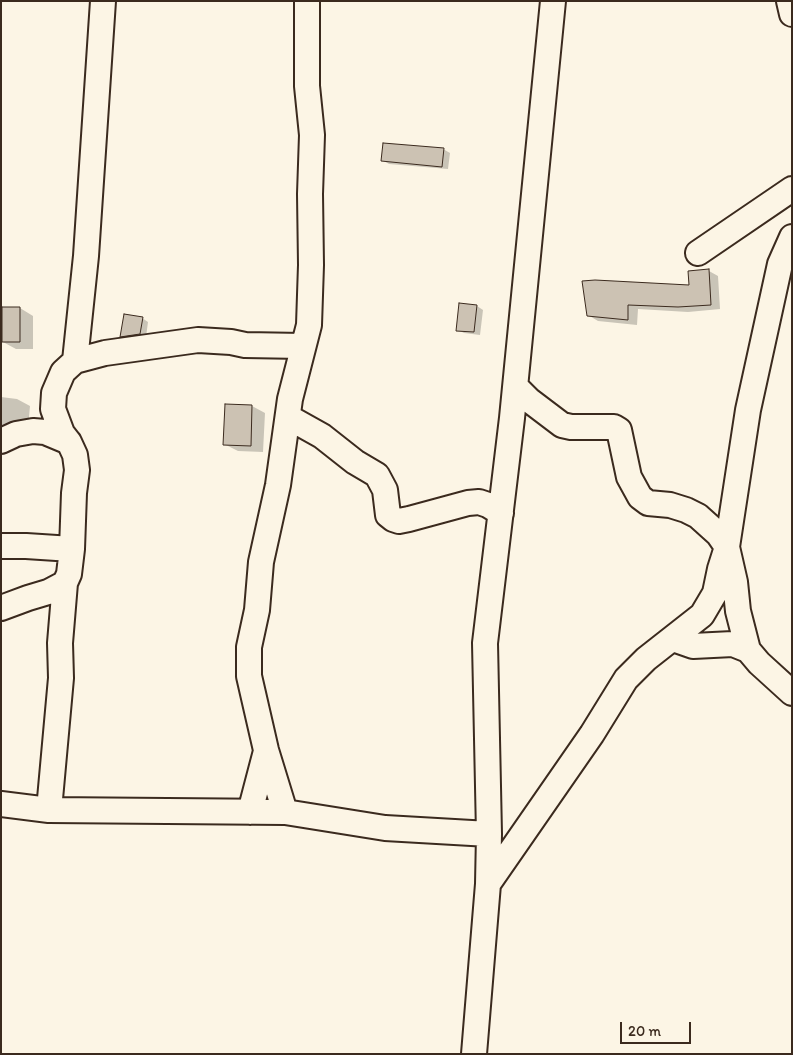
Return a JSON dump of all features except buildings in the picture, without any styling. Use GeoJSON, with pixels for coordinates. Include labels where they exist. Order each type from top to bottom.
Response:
{"type":"FeatureCollection","features":[{"type":"Feature","properties":{"kind":"street"},"geometry":{"type":"LineString","coordinates":[[75,361],[86,256],[103,1]]}},
{"type":"Feature","properties":{"kind":"street"},"geometry":{"type":"LineString","coordinates":[[285,812],[273,775],[249,676],[249,647],[257,610],[261,562],[278,485],[290,399],[309,325],[312,135],[307,86],[307,1]]}},
{"type":"Feature","properties":{"kind":"street"},"geometry":{"type":"LineString","coordinates":[[474,1054],[488,884],[489,834],[486,767],[485,643],[515,396],[553,1]]}},
{"type":"Feature","properties":{"kind":"street"},"geometry":{"type":"LineString","coordinates":[[789,1],[792,14]]}},
{"type":"Feature","properties":{"kind":"street"},"geometry":{"type":"LineString","coordinates":[[698,253],[792,189]]}},
{"type":"Feature","properties":{"kind":"street"},"geometry":{"type":"LineString","coordinates":[[488,884],[592,734],[626,679],[646,659],[702,615],[715,593],[727,547],[748,410],[780,264],[792,236]]}},
{"type":"Feature","properties":{"kind":"street"},"geometry":{"type":"LineString","coordinates":[[49,810],[61,678],[60,643],[65,583],[69,574],[72,549],[74,493],[77,470],[75,455],[62,433],[53,409],[54,393],[63,372],[75,361],[105,353],[198,340],[231,342],[245,345],[303,346]]}},
{"type":"Feature","properties":{"kind":"street"},"geometry":{"type":"LineString","coordinates":[[515,396],[526,408],[540,408],[562,425],[572,427],[614,426],[619,430],[629,477],[640,497],[648,503],[670,505],[686,510],[698,516],[718,534],[727,547],[735,582],[738,611],[748,650],[759,663],[792,693]]}},
{"type":"Feature","properties":{"kind":"street"},"geometry":{"type":"LineString","coordinates":[[288,417],[322,436],[355,462],[377,475],[385,490],[388,515],[393,519],[399,521],[468,503],[479,502],[488,504],[501,513]]}},
{"type":"Feature","properties":{"kind":"street"},"geometry":{"type":"LineString","coordinates":[[1,441],[16,434],[33,431],[45,432],[69,442]]}},
{"type":"Feature","properties":{"kind":"street"},"geometry":{"type":"LineString","coordinates":[[1,546],[72,549]]}},
{"type":"Feature","properties":{"kind":"street"},"geometry":{"type":"LineString","coordinates":[[1,608],[48,592],[65,583]]}},
{"type":"Feature","properties":{"kind":"street"},"geometry":{"type":"LineString","coordinates":[[673,639],[693,646],[733,644],[748,650]]}},
{"type":"Feature","properties":{"kind":"street"},"geometry":{"type":"LineString","coordinates":[[250,812],[267,750]]}},
{"type":"Feature","properties":{"kind":"street"},"geometry":{"type":"LineString","coordinates":[[1,804],[49,810],[285,812],[385,828],[489,834]]}}]}
